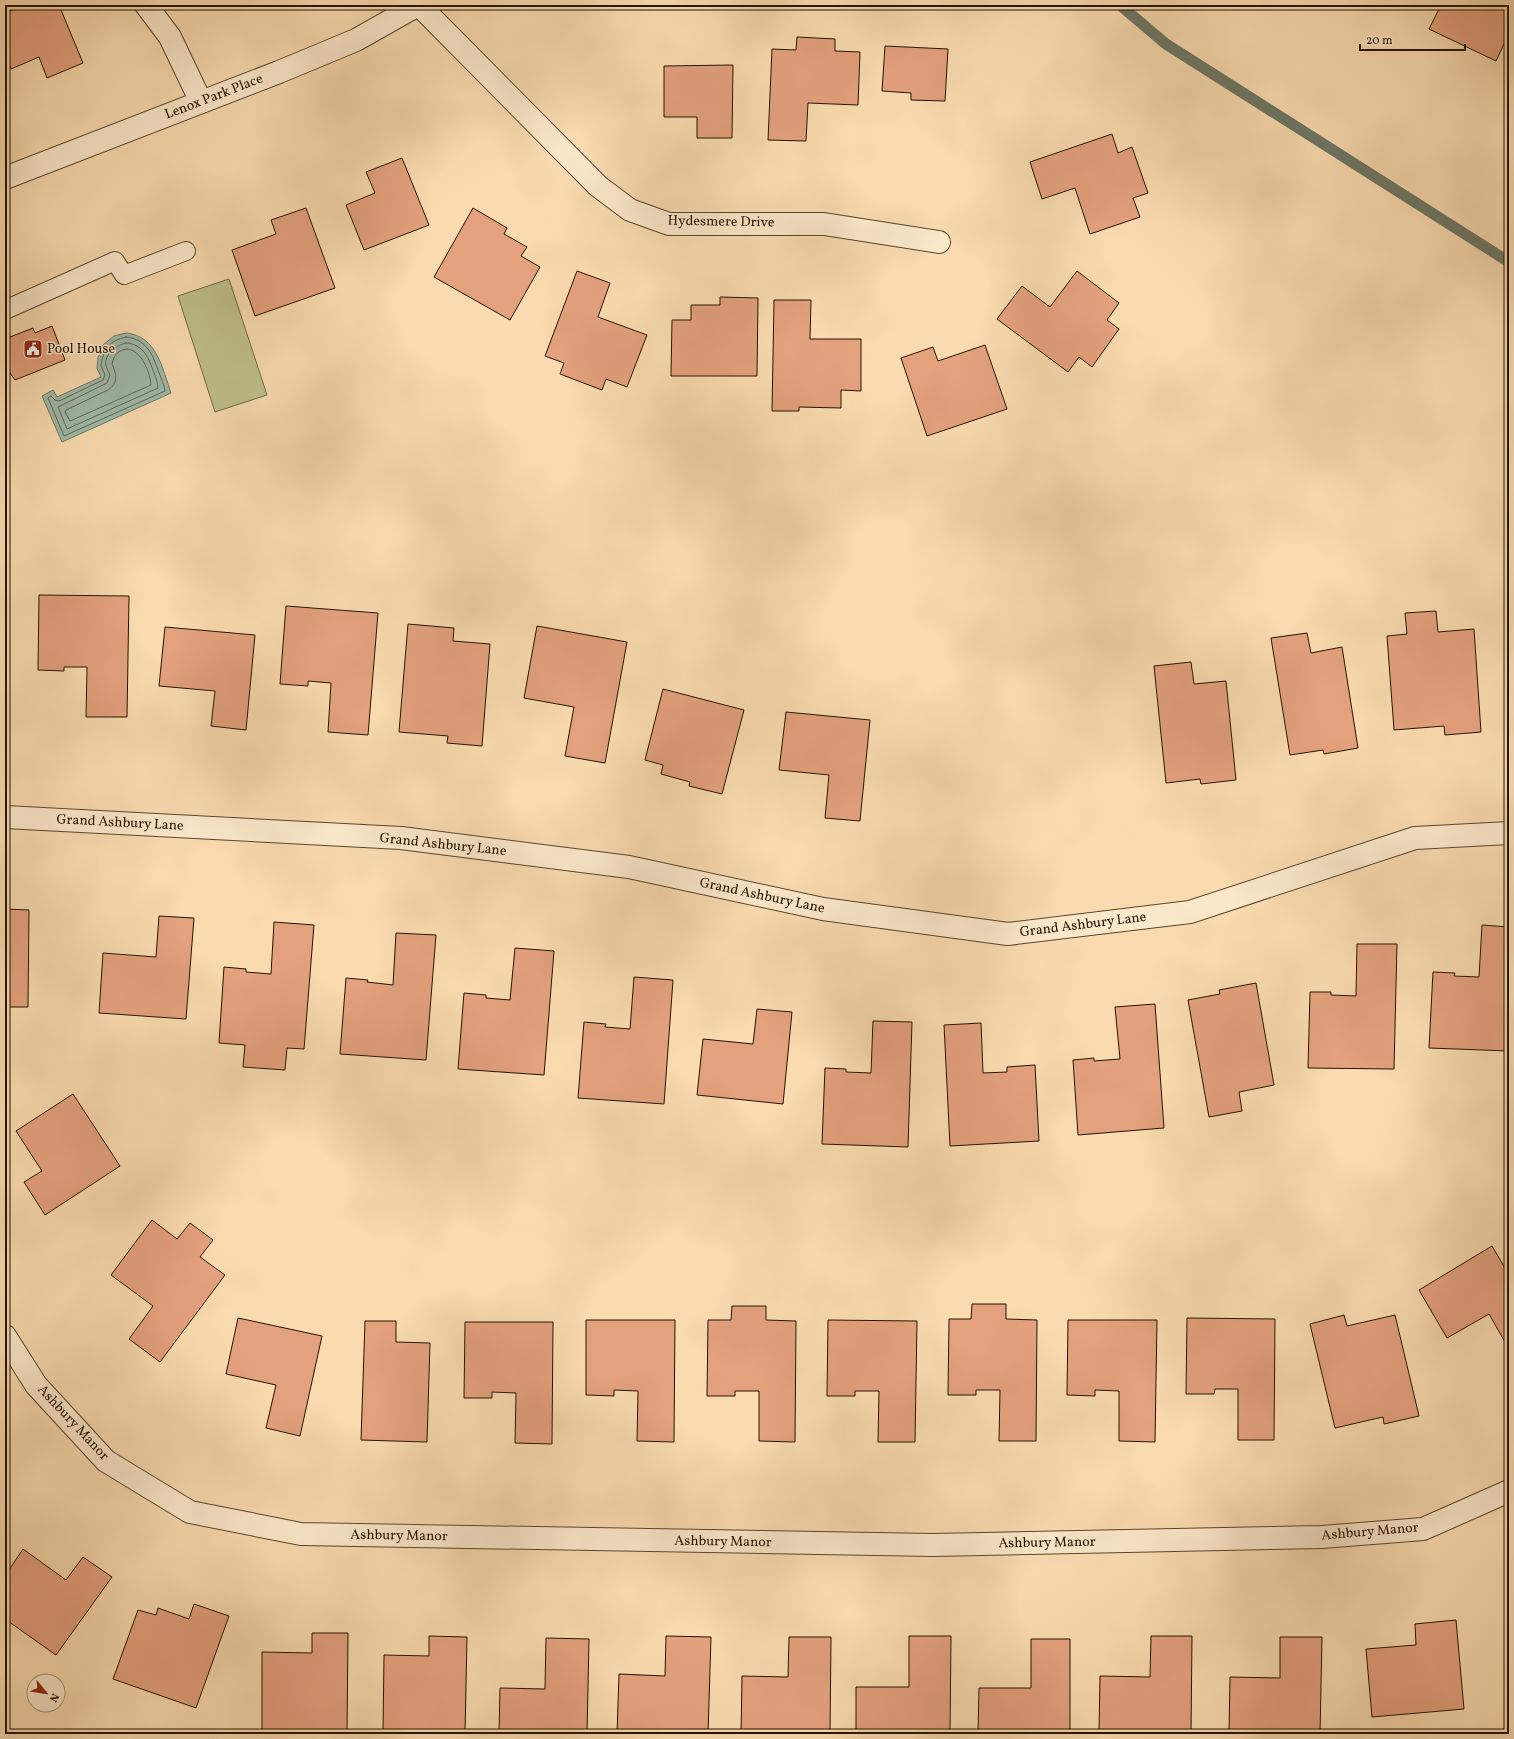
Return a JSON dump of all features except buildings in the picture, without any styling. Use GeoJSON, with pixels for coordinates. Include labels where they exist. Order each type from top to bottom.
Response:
{"type":"FeatureCollection","features":[{"type":"Feature","properties":{"kind":"street"},"geometry":{"type":"LineString","coordinates":[[146,5],[170,37],[188,78],[201,102]]}},
{"type":"Feature","properties":{"kind":"street","name":"Lenox Park Place"},"geometry":{"type":"LineString","coordinates":[[5,178],[356,40],[418,5]]}},
{"type":"Feature","properties":{"kind":"street","name":"Hydesmere Drive"},"geometry":{"type":"LineString","coordinates":[[418,5],[598,186],[630,210],[669,224],[824,224],[939,242]]}},
{"type":"Feature","properties":{"kind":"street","name":"Grand Ashbury Lane"},"geometry":{"type":"LineString","coordinates":[[5,817],[401,838],[629,867],[823,910],[1008,934],[1190,912],[1416,838],[1509,833]]}},
{"type":"Feature","properties":{"kind":"street","name":"Ashbury Manor"},"geometry":{"type":"LineString","coordinates":[[5,1336],[36,1385],[106,1460],[190,1512],[301,1534],[932,1545],[1322,1537],[1423,1528],[1509,1491]]}},
{"type":"Feature","properties":{"kind":"lane"},"geometry":{"type":"LineString","coordinates":[[5,310],[115,261],[124,275],[186,251]]}},
{"type":"Feature","properties":{"kind":"green space"},"geometry":{"type":"Polygon","coordinates":[[[229,279],[267,395],[215,412],[178,296],[229,279]]]}},
{"type":"Feature","properties":{"kind":"water"},"geometry":{"type":"Polygon","coordinates":[[[126,333],[136,335],[145,340],[157,355],[171,393],[62,442],[42,396],[53,390],[57,397],[101,377],[97,368],[98,358],[103,345],[114,336],[126,333]]]}},
{"type":"Feature","properties":{"kind":"waterway"},"geometry":{"type":"LineString","coordinates":[[1120,5],[1166,44],[1509,262]]}},
{"type":"Feature","properties":{"kind":"place","name":"Pool House"},"geometry":{"type":"Point","coordinates":[33,349]}}]}
